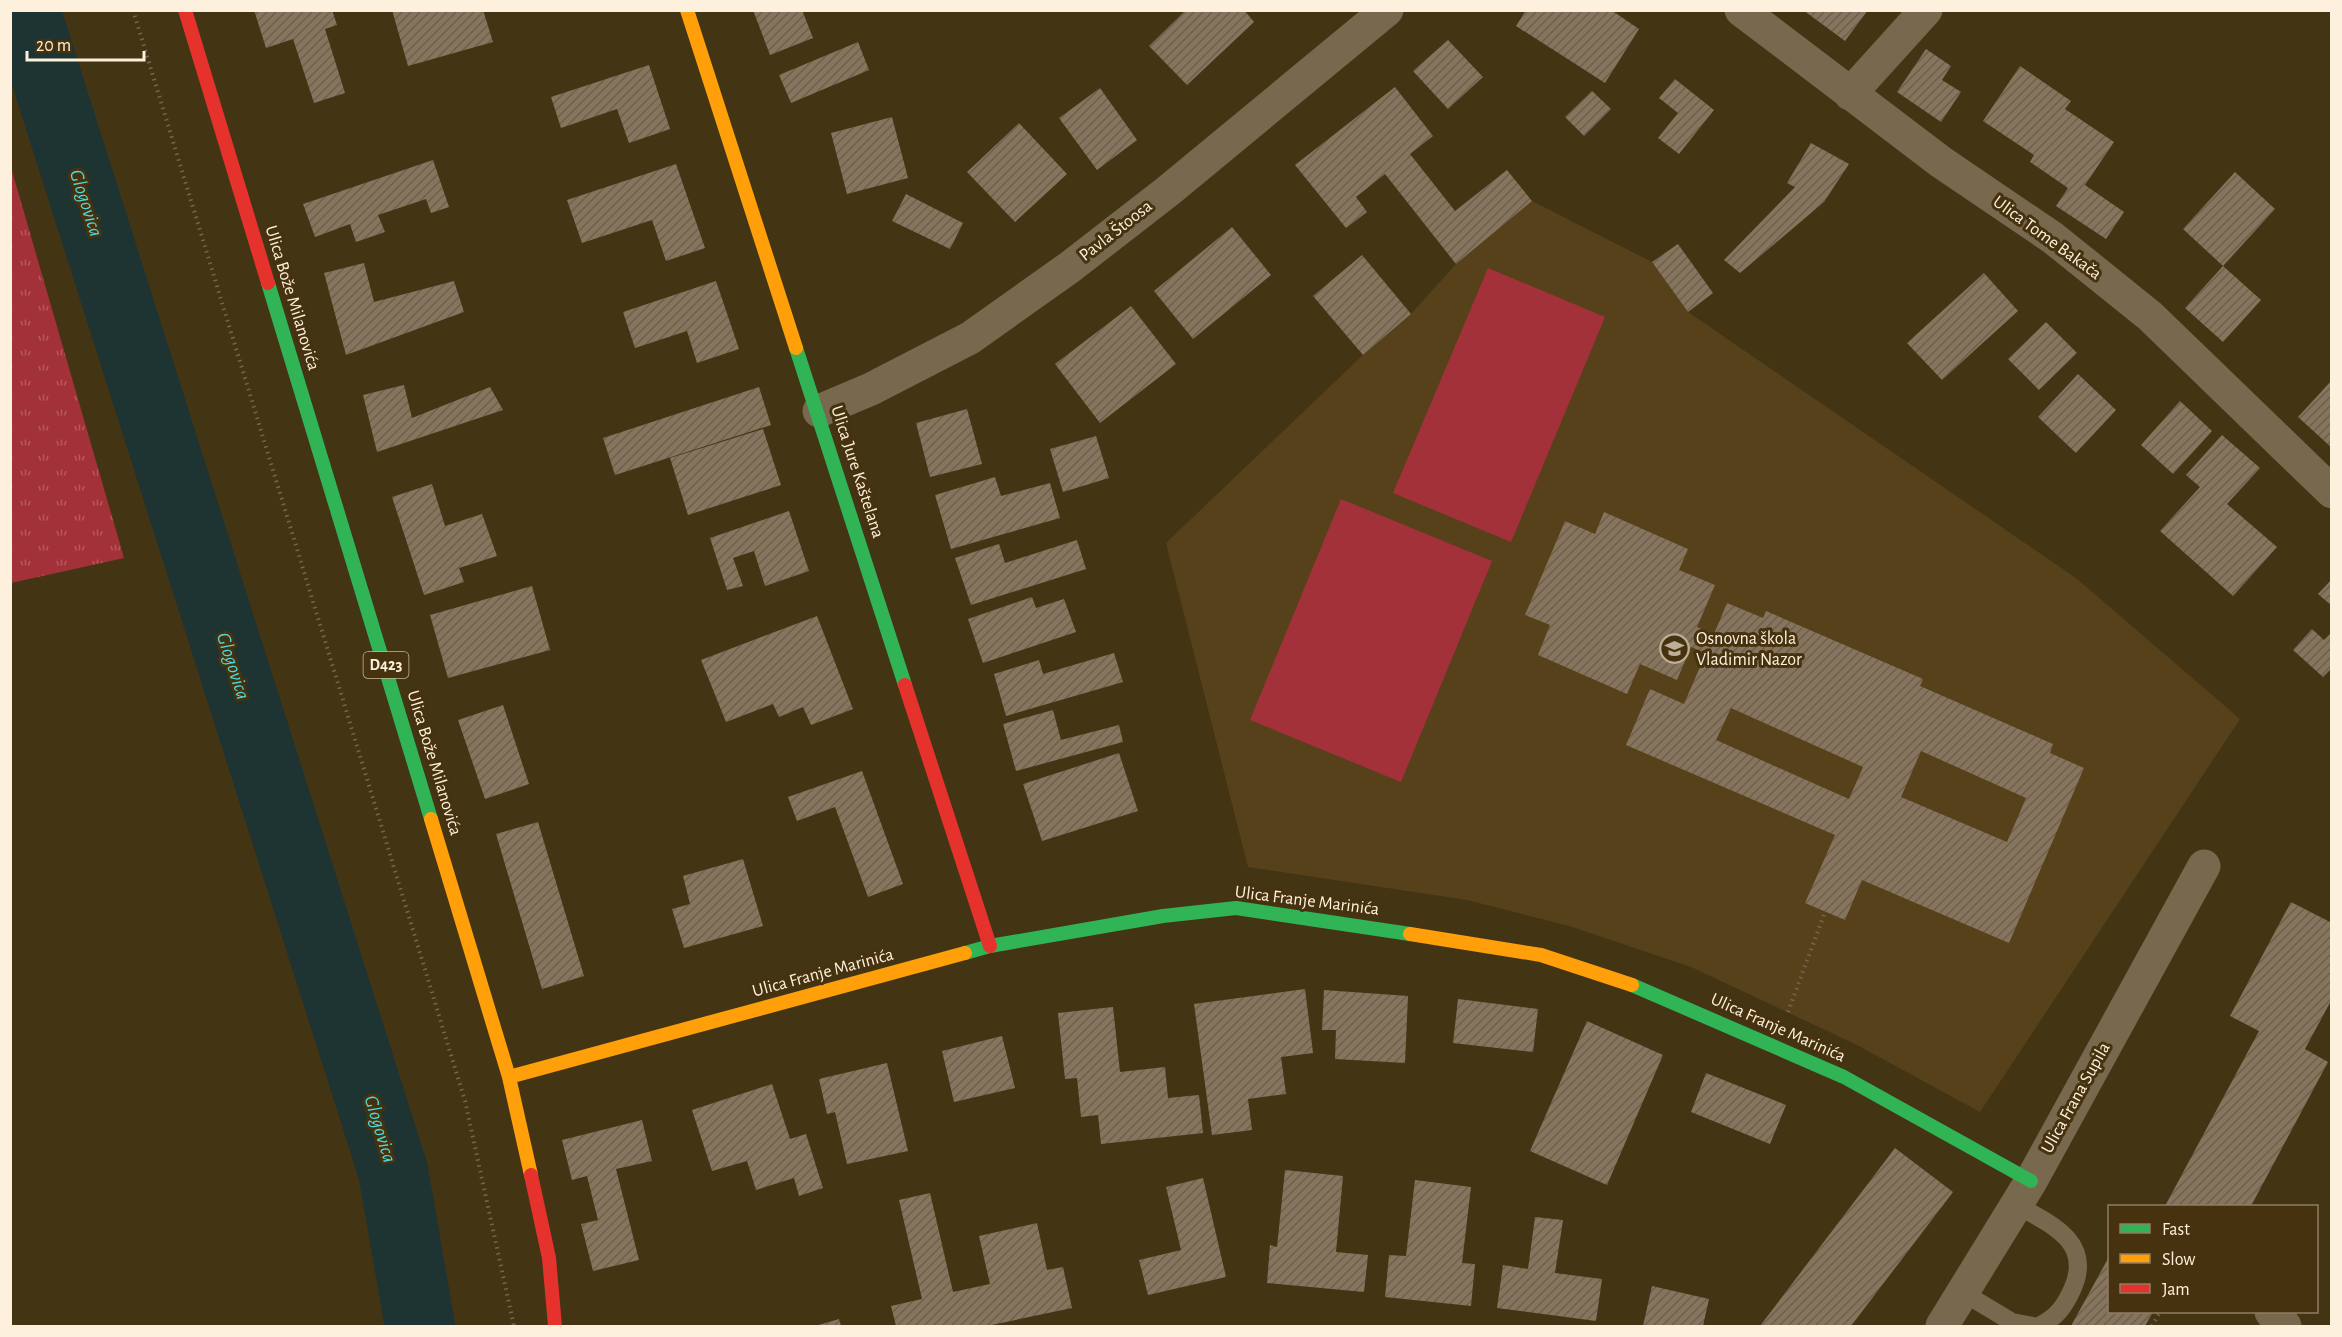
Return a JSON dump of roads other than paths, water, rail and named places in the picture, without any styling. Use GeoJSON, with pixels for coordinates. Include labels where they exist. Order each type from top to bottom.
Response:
{"type":"FeatureCollection","features":[{"type":"Feature","properties":{"kind":"street","name":"Ulica Bože Milanovića"},"geometry":{"type":"LineString","coordinates":[[185,10],[509,1077],[549,1258],[555,1326]]}},
{"type":"Feature","properties":{"kind":"street","name":"Ulica Jure Kaštelana"},"geometry":{"type":"LineString","coordinates":[[687,10],[819,411],[990,946]]}},
{"type":"Feature","properties":{"kind":"street","name":"Pavla Štoosa"},"geometry":{"type":"LineString","coordinates":[[819,411],[871,389],[970,338],[1070,267],[1168,191],[1387,10]]}},
{"type":"Feature","properties":{"kind":"street","name":"Ulica Tome Bakača"},"geometry":{"type":"LineString","coordinates":[[1741,10],[1941,162],[2054,238],[2150,316],[2331,492]]}},
{"type":"Feature","properties":{"kind":"street"},"geometry":{"type":"LineString","coordinates":[[1850,94],[1926,10]]}},
{"type":"Feature","properties":{"kind":"street","name":"Ulica Frana Supila"},"geometry":{"type":"LineString","coordinates":[[1942,1326],[2024,1193],[2204,867]]}},
{"type":"Feature","properties":{"kind":"street","name":"Ulica Franje Marinića"},"geometry":{"type":"LineString","coordinates":[[509,1077],[990,946],[1163,916],[1236,908],[1541,955],[1616,978],[1844,1077],[2024,1193]]}},
{"type":"Feature","properties":{"kind":"street"},"geometry":{"type":"LineString","coordinates":[[2273,1313],[2285,1326]]}},
{"type":"Feature","properties":{"kind":"lane"},"geometry":{"type":"LineString","coordinates":[[2024,1193],[2070,1240],[2079,1259],[2078,1278],[2065,1306],[2054,1319],[2039,1326]]}},
{"type":"Feature","properties":{"kind":"lane"},"geometry":{"type":"LineString","coordinates":[[1962,1292],[2012,1322],[2033,1326]]}},
{"type":"Feature","properties":{"kind":"waterway","name":"Glogovica"},"geometry":{"type":"LineString","coordinates":[[25,10],[393,1171],[420,1326]]}},
{"type":"Feature","properties":{"kind":"place","name":"Osnovna škola Vladimir Nazor"},"geometry":{"type":"Point","coordinates":[1675,649]}}]}
